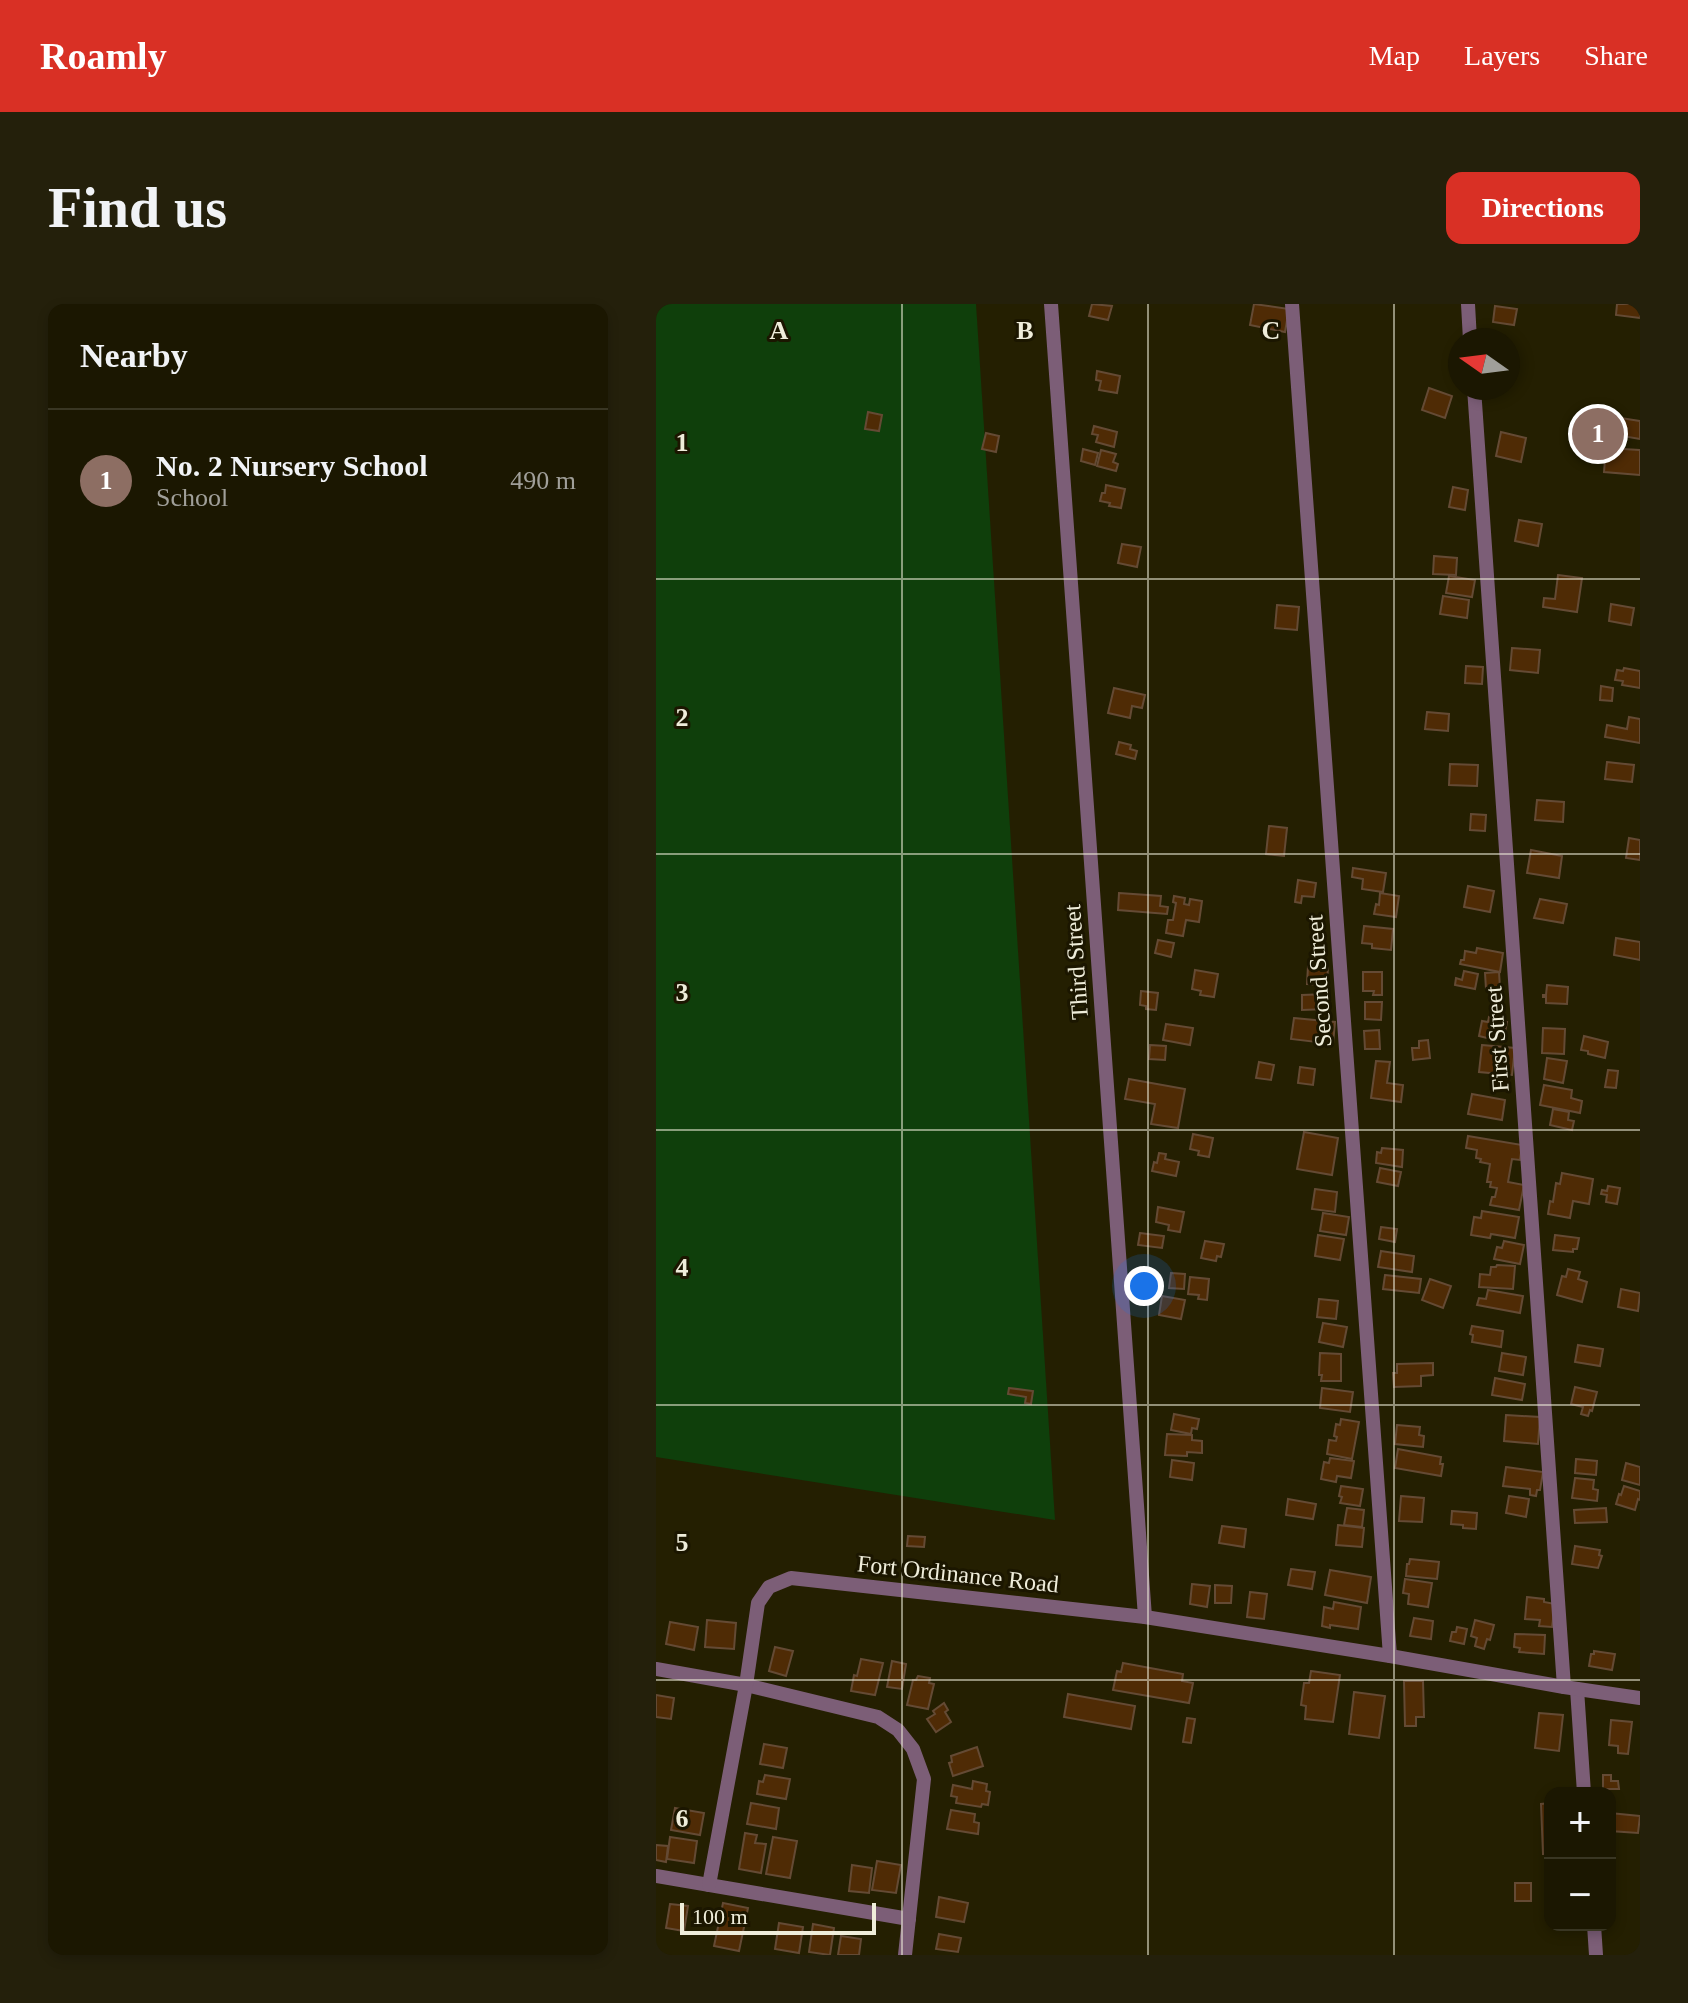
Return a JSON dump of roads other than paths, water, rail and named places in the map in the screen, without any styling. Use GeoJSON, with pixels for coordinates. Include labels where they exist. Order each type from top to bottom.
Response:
{"type":"FeatureCollection","features":[{"type":"Feature","properties":{"kind":"street","name":"Third Street"},"geometry":{"type":"LineString","coordinates":[[1051,304],[1145,1617]]}},
{"type":"Feature","properties":{"kind":"street","name":"Second Street"},"geometry":{"type":"LineString","coordinates":[[1292,304],[1390,1656]]}},
{"type":"Feature","properties":{"kind":"street"},"geometry":{"type":"LineString","coordinates":[[1468,304],[1469,328]]}},
{"type":"Feature","properties":{"kind":"street","name":"First Street"},"geometry":{"type":"LineString","coordinates":[[1475,400],[1571,1688],[1583,1787]]}},
{"type":"Feature","properties":{"kind":"street","name":"Fort Ordinance Road"},"geometry":{"type":"LineString","coordinates":[[746,1685],[758,1603],[769,1587],[791,1578],[1145,1617],[1640,1698]]}},
{"type":"Feature","properties":{"kind":"street"},"geometry":{"type":"LineString","coordinates":[[656,1669],[746,1685],[878,1717],[898,1730],[913,1749],[924,1779],[905,1955]]}},
{"type":"Feature","properties":{"kind":"street"},"geometry":{"type":"LineString","coordinates":[[709,1885],[746,1685]]}},
{"type":"Feature","properties":{"kind":"street"},"geometry":{"type":"LineString","coordinates":[[656,1876],[909,1919]]}},
{"type":"Feature","properties":{"kind":"street"},"geometry":{"type":"LineString","coordinates":[[1594,1931],[1596,1955]]}},
{"type":"Feature","properties":{"kind":"place","name":"No. 2 Nursery School"},"geometry":{"type":"Point","coordinates":[1598,434]}}]}
